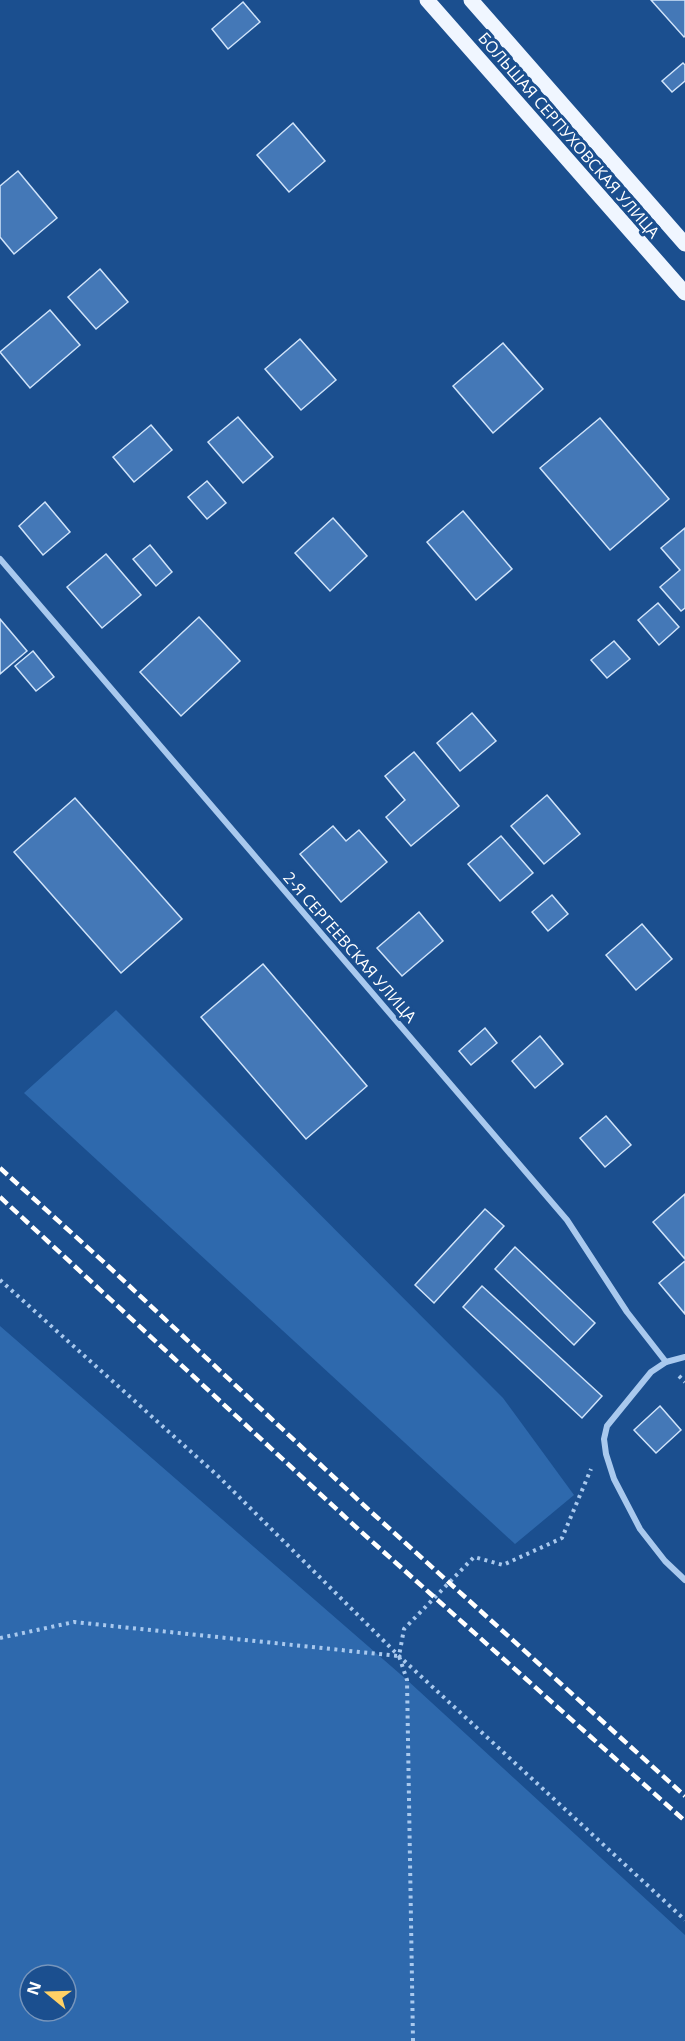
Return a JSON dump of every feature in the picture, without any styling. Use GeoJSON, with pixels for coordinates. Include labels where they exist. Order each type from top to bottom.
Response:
{"type":"FeatureCollection","features":[{"type":"Feature","properties":{"kind":"main road","name":"БОЛЬШАЯ СЕРПУХОВСКАЯ УЛИЦА"},"geometry":{"type":"LineString","coordinates":[[427,0],[685,293]]}},
{"type":"Feature","properties":{"kind":"main road","name":"БОЛЬШАЯ СЕРПУХОВСКАЯ УЛИЦА"},"geometry":{"type":"LineString","coordinates":[[471,0],[685,244]]}},
{"type":"Feature","properties":{"kind":"street","name":"2-Я СЕРГЕЕВСКАЯ УЛИЦА"},"geometry":{"type":"LineString","coordinates":[[0,559],[567,1220],[627,1312],[666,1362]]}},
{"type":"Feature","properties":{"kind":"street"},"geometry":{"type":"LineString","coordinates":[[685,1357],[666,1362],[651,1372],[607,1426],[604,1439],[614,1479],[640,1528],[665,1561],[685,1580]]}},
{"type":"Feature","properties":{"kind":"path"},"geometry":{"type":"LineString","coordinates":[[0,1280],[218,1476],[399,1656],[685,1920]]}},
{"type":"Feature","properties":{"kind":"path"},"geometry":{"type":"LineString","coordinates":[[413,2041],[406,1680],[399,1656],[404,1629],[474,1557],[503,1565],[562,1538],[604,1439]]}},
{"type":"Feature","properties":{"kind":"path"},"geometry":{"type":"LineString","coordinates":[[0,1638],[74,1622],[399,1656]]}},
{"type":"Feature","properties":{"kind":"shaded area"},"geometry":{"type":"Polygon","coordinates":[[[116,1010],[503,1398],[574,1495],[515,1544],[24,1093],[116,1010]]]}},
{"type":"Feature","properties":{"kind":"shaded area"},"geometry":{"type":"Polygon","coordinates":[[[0,1326],[407,1680],[685,1935],[685,2041],[0,2041],[0,1326]]]}},
{"type":"Feature","properties":{"kind":"building"},"geometry":{"type":"Polygon","coordinates":[[[651,0],[685,0],[684,37],[651,0]]]}},
{"type":"Feature","properties":{"kind":"building"},"geometry":{"type":"Polygon","coordinates":[[[243,2],[260,22],[228,49],[212,29],[243,2]]]}},
{"type":"Feature","properties":{"kind":"building"},"geometry":{"type":"Polygon","coordinates":[[[683,63],[685,81],[672,92],[662,81],[683,63]]]}},
{"type":"Feature","properties":{"kind":"building"},"geometry":{"type":"Polygon","coordinates":[[[293,123],[325,161],[289,192],[257,155],[293,123]]]}},
{"type":"Feature","properties":{"kind":"building"},"geometry":{"type":"Polygon","coordinates":[[[18,171],[57,218],[14,254],[0,237],[0,186],[18,171]]]}},
{"type":"Feature","properties":{"kind":"building"},"geometry":{"type":"Polygon","coordinates":[[[100,269],[128,302],[96,329],[68,297],[100,269]]]}},
{"type":"Feature","properties":{"kind":"building"},"geometry":{"type":"Polygon","coordinates":[[[50,310],[80,345],[30,388],[0,352],[50,310]]]}},
{"type":"Feature","properties":{"kind":"building"},"geometry":{"type":"Polygon","coordinates":[[[300,339],[336,380],[301,410],[265,369],[300,339]]]}},
{"type":"Feature","properties":{"kind":"building"},"geometry":{"type":"Polygon","coordinates":[[[503,343],[543,389],[493,433],[453,386],[503,343]]]}},
{"type":"Feature","properties":{"kind":"building"},"geometry":{"type":"Polygon","coordinates":[[[238,417],[273,457],[243,483],[208,442],[238,417]]]}},
{"type":"Feature","properties":{"kind":"building"},"geometry":{"type":"Polygon","coordinates":[[[600,418],[669,499],[610,550],[540,468],[600,418]]]}},
{"type":"Feature","properties":{"kind":"building"},"geometry":{"type":"Polygon","coordinates":[[[151,425],[172,450],[134,482],[113,457],[151,425]]]}},
{"type":"Feature","properties":{"kind":"building"},"geometry":{"type":"Polygon","coordinates":[[[207,481],[226,503],[207,519],[188,497],[207,481]]]}},
{"type":"Feature","properties":{"kind":"building"},"geometry":{"type":"Polygon","coordinates":[[[45,502],[70,532],[43,555],[19,526],[45,502]]]}},
{"type":"Feature","properties":{"kind":"building"},"geometry":{"type":"Polygon","coordinates":[[[463,511],[512,569],[476,600],[427,542],[463,511]]]}},
{"type":"Feature","properties":{"kind":"building"},"geometry":{"type":"Polygon","coordinates":[[[333,518],[367,556],[330,591],[295,553],[333,518]]]}},
{"type":"Feature","properties":{"kind":"building"},"geometry":{"type":"Polygon","coordinates":[[[685,528],[685,608],[681,611],[660,587],[680,570],[661,548],[685,528]]]}},
{"type":"Feature","properties":{"kind":"building"},"geometry":{"type":"Polygon","coordinates":[[[150,545],[172,572],[156,586],[133,559],[150,545]]]}},
{"type":"Feature","properties":{"kind":"building"},"geometry":{"type":"Polygon","coordinates":[[[106,554],[141,595],[102,628],[67,587],[106,554]]]}},
{"type":"Feature","properties":{"kind":"building"},"geometry":{"type":"Polygon","coordinates":[[[658,603],[679,627],[659,645],[638,620],[658,603]]]}},
{"type":"Feature","properties":{"kind":"building"},"geometry":{"type":"Polygon","coordinates":[[[199,617],[240,661],[181,716],[140,672],[199,617]]]}},
{"type":"Feature","properties":{"kind":"building"},"geometry":{"type":"Polygon","coordinates":[[[0,619],[27,651],[0,674],[0,619]]]}},
{"type":"Feature","properties":{"kind":"building"},"geometry":{"type":"Polygon","coordinates":[[[614,641],[630,659],[607,678],[591,660],[614,641]]]}},
{"type":"Feature","properties":{"kind":"building"},"geometry":{"type":"Polygon","coordinates":[[[33,651],[54,677],[36,691],[15,666],[33,651]]]}},
{"type":"Feature","properties":{"kind":"building"},"geometry":{"type":"Polygon","coordinates":[[[472,713],[496,741],[460,771],[437,743],[472,713]]]}},
{"type":"Feature","properties":{"kind":"building"},"geometry":{"type":"Polygon","coordinates":[[[414,752],[459,806],[411,846],[386,817],[405,800],[385,776],[414,752]]]}},
{"type":"Feature","properties":{"kind":"building"},"geometry":{"type":"Polygon","coordinates":[[[547,795],[580,834],[544,864],[511,826],[547,795]]]}},
{"type":"Feature","properties":{"kind":"building"},"geometry":{"type":"Polygon","coordinates":[[[75,798],[182,919],[121,973],[14,852],[75,798]]]}},
{"type":"Feature","properties":{"kind":"building"},"geometry":{"type":"Polygon","coordinates":[[[333,826],[346,841],[359,830],[387,862],[341,902],[300,854],[333,826]]]}},
{"type":"Feature","properties":{"kind":"building"},"geometry":{"type":"Polygon","coordinates":[[[501,836],[533,873],[500,901],[468,864],[501,836]]]}},
{"type":"Feature","properties":{"kind":"building"},"geometry":{"type":"Polygon","coordinates":[[[552,895],[568,914],[548,931],[532,912],[552,895]]]}},
{"type":"Feature","properties":{"kind":"building"},"geometry":{"type":"Polygon","coordinates":[[[419,912],[443,941],[402,976],[377,948],[419,912]]]}},
{"type":"Feature","properties":{"kind":"building"},"geometry":{"type":"Polygon","coordinates":[[[642,924],[672,959],[636,990],[606,955],[642,924]]]}},
{"type":"Feature","properties":{"kind":"building"},"geometry":{"type":"Polygon","coordinates":[[[263,964],[367,1086],[306,1139],[201,1017],[263,964]]]}},
{"type":"Feature","properties":{"kind":"building"},"geometry":{"type":"Polygon","coordinates":[[[485,1028],[497,1043],[471,1065],[459,1051],[485,1028]]]}},
{"type":"Feature","properties":{"kind":"building"},"geometry":{"type":"Polygon","coordinates":[[[540,1036],[563,1064],[535,1088],[512,1061],[540,1036]]]}},
{"type":"Feature","properties":{"kind":"building"},"geometry":{"type":"Polygon","coordinates":[[[606,1116],[631,1145],[605,1167],[580,1138],[606,1116]]]}},
{"type":"Feature","properties":{"kind":"building"},"geometry":{"type":"Polygon","coordinates":[[[685,1194],[685,1259],[653,1222],[685,1194]]]}},
{"type":"Feature","properties":{"kind":"building"},"geometry":{"type":"Polygon","coordinates":[[[485,1209],[504,1226],[434,1303],[415,1285],[485,1209]]]}},
{"type":"Feature","properties":{"kind":"building"},"geometry":{"type":"Polygon","coordinates":[[[515,1247],[595,1323],[574,1345],[495,1269],[515,1247]]]}},
{"type":"Feature","properties":{"kind":"building"},"geometry":{"type":"Polygon","coordinates":[[[685,1261],[685,1314],[659,1283],[685,1261]]]}},
{"type":"Feature","properties":{"kind":"building"},"geometry":{"type":"Polygon","coordinates":[[[482,1286],[602,1396],[582,1418],[463,1307],[482,1286]]]}},
{"type":"Feature","properties":{"kind":"building"},"geometry":{"type":"Polygon","coordinates":[[[660,1406],[681,1430],[656,1453],[634,1430],[660,1406]]]}},
{"type":"Feature","properties":{"kind":"railway"},"geometry":{"type":"LineString","coordinates":[[0,1168],[370,1511],[685,1796]]}},
{"type":"Feature","properties":{"kind":"railway"},"geometry":{"type":"LineString","coordinates":[[0,1197],[358,1529],[685,1821]]}}]}
